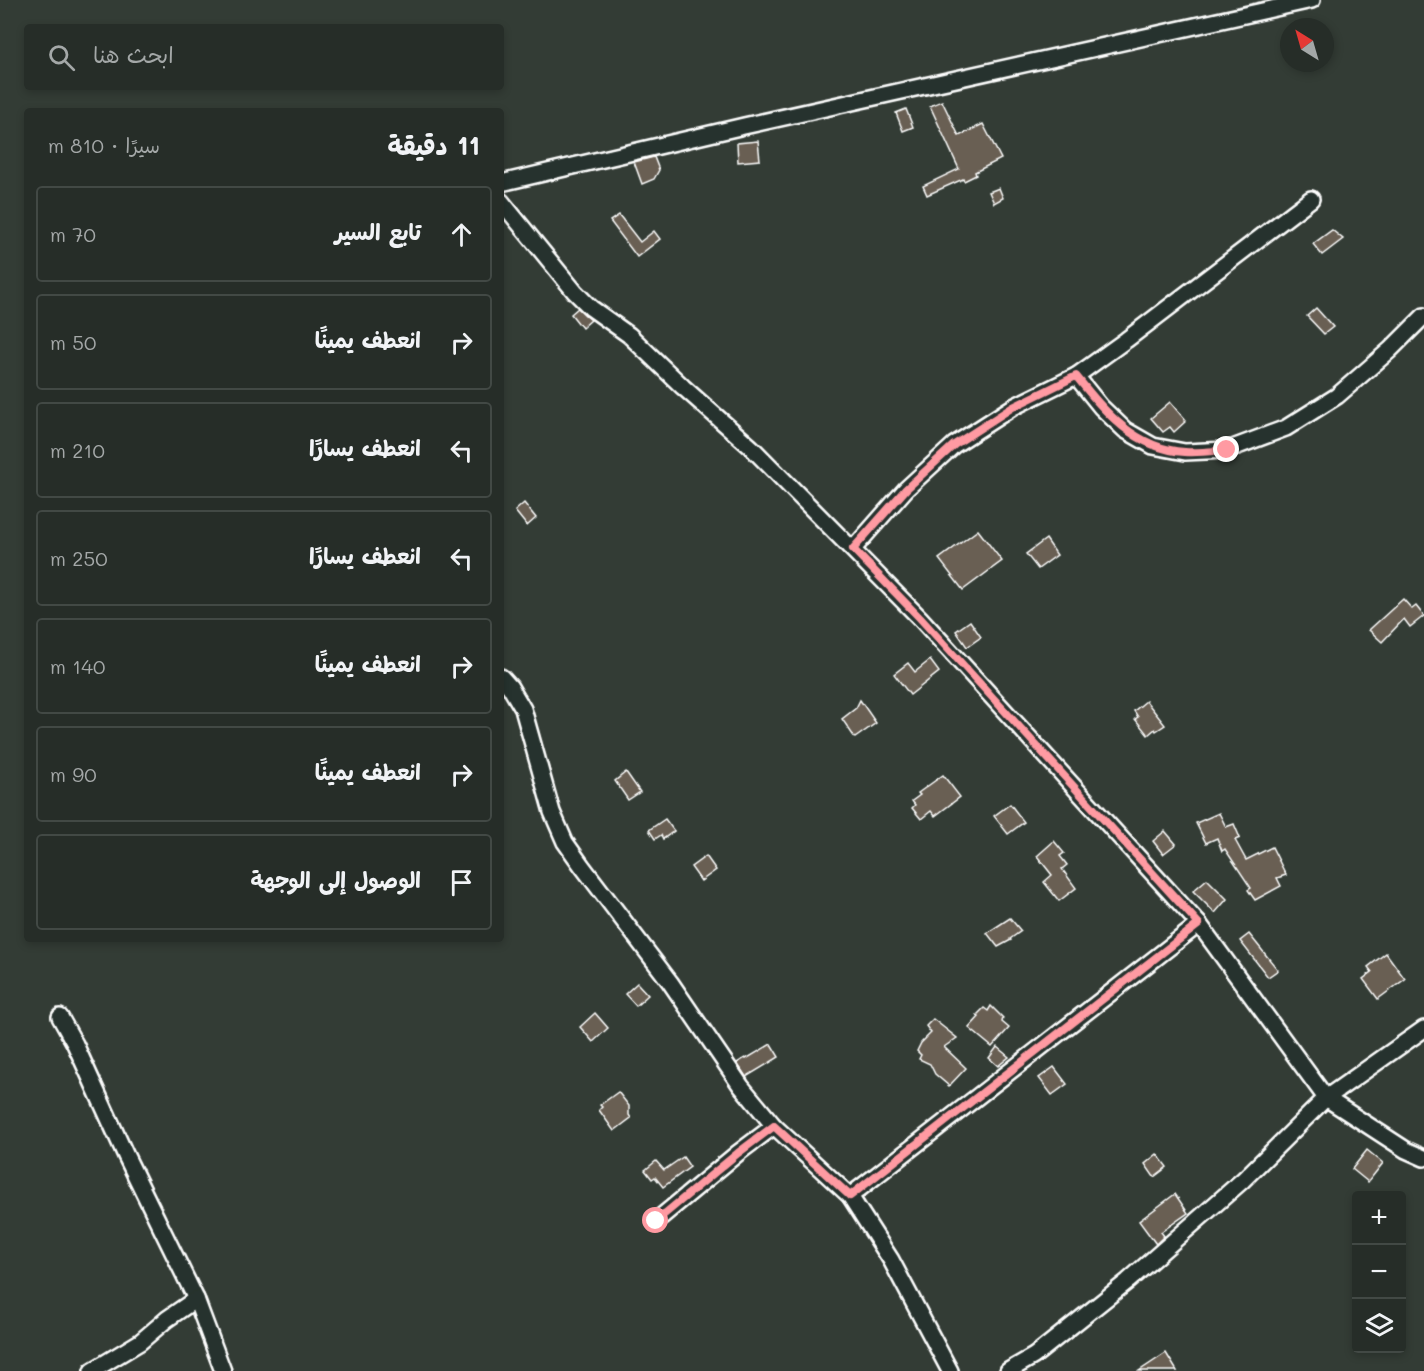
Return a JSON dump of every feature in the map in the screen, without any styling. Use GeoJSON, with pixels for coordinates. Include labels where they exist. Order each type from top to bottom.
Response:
{"type":"FeatureCollection","features":[{"type":"Feature","properties":{"kind":"street"},"geometry":{"type":"LineString","coordinates":[[504,182],[744,126],[1312,0]]}},
{"type":"Feature","properties":{"kind":"street"},"geometry":{"type":"LineString","coordinates":[[853,549],[906,489],[954,445],[1013,407],[1076,376],[1311,200]]}},
{"type":"Feature","properties":{"kind":"street"},"geometry":{"type":"LineString","coordinates":[[504,205],[591,308],[629,335],[751,447],[920,618],[1199,924],[1326,1098],[1406,1150],[1424,1158]]}},
{"type":"Feature","properties":{"kind":"street"},"geometry":{"type":"LineString","coordinates":[[1076,376],[1101,407],[1125,430],[1153,446],[1185,452],[1227,450],[1286,428],[1336,396],[1390,350],[1424,316]]}},
{"type":"Feature","properties":{"kind":"street"},"geometry":{"type":"LineString","coordinates":[[504,680],[523,710],[552,812],[565,842],[670,982],[741,1086],[774,1126],[850,1196],[891,1260],[950,1371]]}},
{"type":"Feature","properties":{"kind":"street"},"geometry":{"type":"LineString","coordinates":[[850,1196],[1199,924]]}},
{"type":"Feature","properties":{"kind":"street"},"geometry":{"type":"LineString","coordinates":[[60,1017],[196,1299],[223,1371]]}},
{"type":"Feature","properties":{"kind":"street"},"geometry":{"type":"LineString","coordinates":[[1008,1371],[1034,1356],[1128,1281],[1243,1180],[1326,1098],[1424,1029]]}},
{"type":"Feature","properties":{"kind":"street"},"geometry":{"type":"LineString","coordinates":[[656,1221],[774,1126]]}},
{"type":"Feature","properties":{"kind":"street"},"geometry":{"type":"LineString","coordinates":[[92,1371],[141,1342],[167,1319],[196,1299]]}},
{"type":"Feature","properties":{"kind":"building"},"geometry":{"type":"Polygon","coordinates":[[[942,101],[959,136],[983,124],[1001,159],[975,172],[976,175],[964,181],[963,179],[927,195],[923,186],[959,169],[930,106],[942,101]]]}},
{"type":"Feature","properties":{"kind":"building"},"geometry":{"type":"Polygon","coordinates":[[[906,109],[913,127],[903,131],[896,113],[906,109]]]}},
{"type":"Feature","properties":{"kind":"building"},"geometry":{"type":"Polygon","coordinates":[[[758,141],[760,160],[738,162],[737,143],[758,141]]]}},
{"type":"Feature","properties":{"kind":"building"},"geometry":{"type":"Polygon","coordinates":[[[654,157],[659,170],[654,179],[642,184],[634,162],[654,157]]]}},
{"type":"Feature","properties":{"kind":"building"},"geometry":{"type":"Polygon","coordinates":[[[999,188],[1003,198],[994,203],[989,192],[999,188]]]}},
{"type":"Feature","properties":{"kind":"building"},"geometry":{"type":"Polygon","coordinates":[[[619,215],[640,242],[654,231],[660,239],[637,257],[610,221],[619,215]]]}},
{"type":"Feature","properties":{"kind":"building"},"geometry":{"type":"Polygon","coordinates":[[[1332,230],[1343,239],[1322,255],[1313,244],[1332,230]]]}},
{"type":"Feature","properties":{"kind":"building"},"geometry":{"type":"Polygon","coordinates":[[[578,308],[591,320],[582,328],[571,314],[578,308]]]}},
{"type":"Feature","properties":{"kind":"building"},"geometry":{"type":"Polygon","coordinates":[[[1316,308],[1333,327],[1324,334],[1307,316],[1316,308]]]}},
{"type":"Feature","properties":{"kind":"building"},"geometry":{"type":"Polygon","coordinates":[[[1170,402],[1186,421],[1174,432],[1170,427],[1163,432],[1151,418],[1170,402]]]}},
{"type":"Feature","properties":{"kind":"building"},"geometry":{"type":"Polygon","coordinates":[[[524,503],[536,518],[527,526],[515,511],[524,503]]]}},
{"type":"Feature","properties":{"kind":"building"},"geometry":{"type":"Polygon","coordinates":[[[978,530],[1002,561],[963,590],[939,559],[978,530]]]}},
{"type":"Feature","properties":{"kind":"building"},"geometry":{"type":"Polygon","coordinates":[[[1046,539],[1057,555],[1038,569],[1026,554],[1046,539]]]}},
{"type":"Feature","properties":{"kind":"building"},"geometry":{"type":"Polygon","coordinates":[[[1403,599],[1412,609],[1416,606],[1424,616],[1410,627],[1404,619],[1382,642],[1369,630],[1403,599]]]}},
{"type":"Feature","properties":{"kind":"building"},"geometry":{"type":"Polygon","coordinates":[[[970,621],[981,637],[967,647],[956,631],[970,621]]]}},
{"type":"Feature","properties":{"kind":"building"},"geometry":{"type":"Polygon","coordinates":[[[930,660],[939,672],[910,695],[894,674],[908,663],[915,672],[930,660]]]}},
{"type":"Feature","properties":{"kind":"building"},"geometry":{"type":"Polygon","coordinates":[[[860,700],[876,723],[855,738],[842,719],[856,708],[860,700]]]}},
{"type":"Feature","properties":{"kind":"building"},"geometry":{"type":"Polygon","coordinates":[[[1146,701],[1165,725],[1148,735],[1135,719],[1138,717],[1134,711],[1146,701]]]}},
{"type":"Feature","properties":{"kind":"building"},"geometry":{"type":"Polygon","coordinates":[[[626,772],[640,792],[628,800],[615,781],[626,772]]]}},
{"type":"Feature","properties":{"kind":"building"},"geometry":{"type":"Polygon","coordinates":[[[943,775],[960,797],[935,816],[931,811],[921,819],[912,808],[915,805],[912,801],[920,795],[918,793],[943,775]]]}},
{"type":"Feature","properties":{"kind":"building"},"geometry":{"type":"Polygon","coordinates":[[[1010,804],[1024,822],[1008,834],[994,816],[1010,804]]]}},
{"type":"Feature","properties":{"kind":"building"},"geometry":{"type":"Polygon","coordinates":[[[1219,813],[1226,827],[1234,824],[1240,838],[1235,840],[1246,860],[1272,847],[1286,875],[1277,878],[1281,886],[1255,900],[1248,890],[1251,888],[1225,849],[1222,851],[1217,838],[1206,843],[1196,823],[1219,813]]]}},
{"type":"Feature","properties":{"kind":"building"},"geometry":{"type":"Polygon","coordinates":[[[665,819],[674,831],[663,839],[661,835],[655,839],[649,830],[665,819]]]}},
{"type":"Feature","properties":{"kind":"building"},"geometry":{"type":"Polygon","coordinates":[[[1165,831],[1176,844],[1163,854],[1153,841],[1165,831]]]}},
{"type":"Feature","properties":{"kind":"building"},"geometry":{"type":"Polygon","coordinates":[[[1054,841],[1064,853],[1060,856],[1067,865],[1062,869],[1076,888],[1059,901],[1044,882],[1052,875],[1037,856],[1054,841]]]}},
{"type":"Feature","properties":{"kind":"building"},"geometry":{"type":"Polygon","coordinates":[[[706,856],[716,870],[701,881],[691,867],[706,856]]]}},
{"type":"Feature","properties":{"kind":"building"},"geometry":{"type":"Polygon","coordinates":[[[1207,879],[1227,899],[1215,913],[1193,891],[1207,879]]]}},
{"type":"Feature","properties":{"kind":"building"},"geometry":{"type":"Polygon","coordinates":[[[1010,918],[1021,931],[998,947],[987,933],[1010,918]]]}},
{"type":"Feature","properties":{"kind":"building"},"geometry":{"type":"Polygon","coordinates":[[[1249,934],[1278,970],[1268,977],[1240,941],[1249,934]]]}},
{"type":"Feature","properties":{"kind":"building"},"geometry":{"type":"Polygon","coordinates":[[[1386,953],[1405,979],[1378,999],[1363,979],[1372,972],[1368,967],[1386,953]]]}},
{"type":"Feature","properties":{"kind":"building"},"geometry":{"type":"Polygon","coordinates":[[[637,983],[648,995],[636,1006],[625,994],[637,983]]]}},
{"type":"Feature","properties":{"kind":"building"},"geometry":{"type":"Polygon","coordinates":[[[991,1006],[1009,1028],[992,1047],[969,1028],[984,1008],[988,1011],[991,1006]]]}},
{"type":"Feature","properties":{"kind":"building"},"geometry":{"type":"Polygon","coordinates":[[[595,1013],[608,1028],[593,1042],[580,1027],[595,1013]]]}},
{"type":"Feature","properties":{"kind":"building"},"geometry":{"type":"Polygon","coordinates":[[[933,1019],[957,1038],[944,1047],[966,1068],[949,1086],[935,1074],[930,1064],[919,1059],[921,1055],[917,1051],[931,1033],[926,1026],[933,1019]]]}},
{"type":"Feature","properties":{"kind":"building"},"geometry":{"type":"Polygon","coordinates":[[[771,1044],[779,1057],[746,1077],[737,1063],[771,1044]]]}},
{"type":"Feature","properties":{"kind":"building"},"geometry":{"type":"Polygon","coordinates":[[[997,1047],[1009,1057],[998,1066],[989,1058],[997,1047]]]}},
{"type":"Feature","properties":{"kind":"building"},"geometry":{"type":"Polygon","coordinates":[[[1054,1067],[1067,1084],[1052,1095],[1039,1078],[1054,1067]]]}},
{"type":"Feature","properties":{"kind":"building"},"geometry":{"type":"Polygon","coordinates":[[[618,1092],[629,1106],[631,1118],[614,1131],[599,1110],[602,1107],[600,1105],[618,1092]]]}},
{"type":"Feature","properties":{"kind":"building"},"geometry":{"type":"Polygon","coordinates":[[[1367,1150],[1383,1163],[1368,1182],[1352,1169],[1367,1150]]]}},
{"type":"Feature","properties":{"kind":"building"},"geometry":{"type":"Polygon","coordinates":[[[1157,1154],[1167,1167],[1154,1177],[1145,1164],[1157,1154]]]}},
{"type":"Feature","properties":{"kind":"building"},"geometry":{"type":"Polygon","coordinates":[[[683,1157],[690,1167],[663,1187],[645,1170],[656,1161],[664,1170],[683,1157]]]}},
{"type":"Feature","properties":{"kind":"building"},"geometry":{"type":"Polygon","coordinates":[[[1175,1194],[1188,1213],[1161,1232],[1164,1236],[1156,1244],[1139,1221],[1175,1194]]]}},
{"type":"Feature","properties":{"kind":"building"},"geometry":{"type":"Polygon","coordinates":[[[1166,1353],[1177,1371],[1139,1371],[1166,1353]]]}},
{"type":"Feature","properties":{"kind":"route"},"geometry":{"type":"LineString","coordinates":[[656,1221],[774,1126],[850,1196],[1199,924],[920,618],[853,549],[906,489],[954,445],[1013,407],[1076,376],[1101,407],[1125,430],[1153,446],[1185,452],[1227,450]]}}]}
